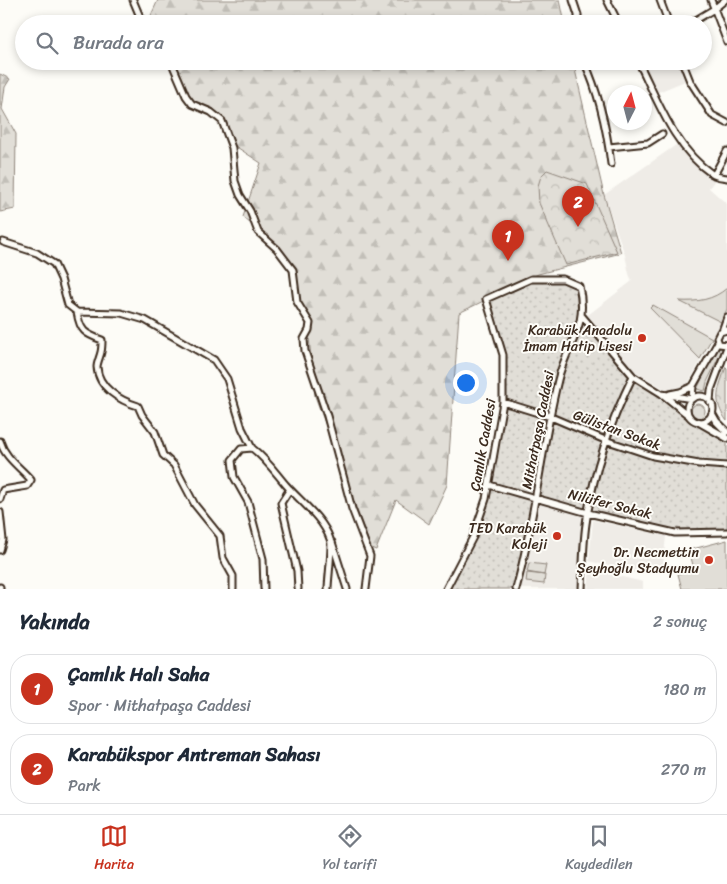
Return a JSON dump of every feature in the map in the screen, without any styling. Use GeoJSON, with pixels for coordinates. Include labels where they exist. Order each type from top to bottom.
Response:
{"type":"FeatureCollection","features":[{"type":"Feature","properties":{"kind":"main road"},"geometry":{"type":"LineString","coordinates":[[712,414],[727,437]]}},
{"type":"Feature","properties":{"kind":"main road"},"geometry":{"type":"LineString","coordinates":[[699,422],[727,437]]}},
{"type":"Feature","properties":{"kind":"street"},"geometry":{"type":"LineString","coordinates":[[133,0],[139,15]]}},
{"type":"Feature","properties":{"kind":"street"},"geometry":{"type":"LineString","coordinates":[[572,0],[578,15]]}},
{"type":"Feature","properties":{"kind":"street"},"geometry":{"type":"LineString","coordinates":[[606,0],[614,15]]}},
{"type":"Feature","properties":{"kind":"street"},"geometry":{"type":"LineString","coordinates":[[660,0],[666,15]]}},
{"type":"Feature","properties":{"kind":"street"},"geometry":{"type":"LineString","coordinates":[[711,0],[727,42]]}},
{"type":"Feature","properties":{"kind":"street"},"geometry":{"type":"LineString","coordinates":[[704,15],[725,0]]}},
{"type":"Feature","properties":{"kind":"street"},"geometry":{"type":"LineString","coordinates":[[175,70],[186,96],[192,104],[211,112],[222,121],[232,148],[234,181],[240,195],[250,210],[258,232],[276,249],[293,270],[297,302],[310,323],[309,330],[304,339],[305,351],[327,416],[352,509],[370,556],[366,589]]}},
{"type":"Feature","properties":{"kind":"street"},"geometry":{"type":"LineString","coordinates":[[588,70],[593,84],[609,148],[611,164]]}},
{"type":"Feature","properties":{"kind":"street"},"geometry":{"type":"LineString","coordinates":[[642,70],[675,137],[714,175],[727,178]]}},
{"type":"Feature","properties":{"kind":"street"},"geometry":{"type":"LineString","coordinates":[[686,70],[690,81],[712,115],[727,123]]}},
{"type":"Feature","properties":{"kind":"street"},"geometry":{"type":"LineString","coordinates":[[609,148],[648,143],[662,134]]}},
{"type":"Feature","properties":{"kind":"street"},"geometry":{"type":"LineString","coordinates":[[714,175],[727,151]]}},
{"type":"Feature","properties":{"kind":"street"},"geometry":{"type":"LineString","coordinates":[[3,242],[37,253],[54,264],[68,305],[77,312],[121,313],[146,320],[214,360],[227,379],[242,428],[252,448],[266,459],[319,521],[331,540],[347,589]]}},
{"type":"Feature","properties":{"kind":"street","name":"Mithatpaşa Caddesi"},"geometry":{"type":"LineString","coordinates":[[486,299],[531,279],[564,278],[580,286],[583,302],[581,321],[558,378],[526,554],[516,589]]}},
{"type":"Feature","properties":{"kind":"street","name":"Çamlık Caddesi"},"geometry":{"type":"LineString","coordinates":[[446,589],[473,536],[489,485],[503,402],[503,355],[486,299]]}},
{"type":"Feature","properties":{"kind":"street"},"geometry":{"type":"LineString","coordinates":[[77,312],[79,324],[87,334],[102,340],[102,351],[97,367],[100,378],[114,396],[138,406],[142,415],[155,432],[163,455],[174,465],[195,505],[220,536],[223,558],[233,576],[233,589]]}},
{"type":"Feature","properties":{"kind":"street"},"geometry":{"type":"LineString","coordinates":[[582,316],[633,376],[662,394],[694,421],[699,422],[707,420],[712,414],[710,390],[727,346],[721,345],[718,342]]}},
{"type":"Feature","properties":{"kind":"street"},"geometry":{"type":"LineString","coordinates":[[688,416],[687,407],[692,399],[693,386],[718,342],[717,335],[724,330],[727,317]]}},
{"type":"Feature","properties":{"kind":"street"},"geometry":{"type":"LineString","coordinates":[[582,589],[588,513],[596,469],[622,399],[633,376]]}},
{"type":"Feature","properties":{"kind":"street"},"geometry":{"type":"LineString","coordinates":[[662,394],[680,392],[693,386]]}},
{"type":"Feature","properties":{"kind":"street"},"geometry":{"type":"LineString","coordinates":[[662,394],[692,399],[703,397],[710,402]]}},
{"type":"Feature","properties":{"kind":"street","name":"Gülistan Sokak"},"geometry":{"type":"LineString","coordinates":[[503,402],[551,417],[606,440],[653,456],[699,464],[727,466]]}},
{"type":"Feature","properties":{"kind":"street"},"geometry":{"type":"LineString","coordinates":[[0,441],[2,448],[13,462],[31,480],[27,486],[3,490],[0,499]]}},
{"type":"Feature","properties":{"kind":"street"},"geometry":{"type":"LineString","coordinates":[[252,448],[242,448],[232,460],[234,477],[248,502],[263,559],[264,589]]}},
{"type":"Feature","properties":{"kind":"street","name":"Nilüfer Sokak"},"geometry":{"type":"LineString","coordinates":[[489,485],[588,513],[675,533],[727,532]]}},
{"type":"Feature","properties":{"kind":"street"},"geometry":{"type":"LineString","coordinates":[[290,489],[281,503],[297,571],[298,589]]}},
{"type":"Feature","properties":{"kind":"street"},"geometry":{"type":"LineString","coordinates":[[0,512],[3,540],[0,550]]}},
{"type":"Feature","properties":{"kind":"street"},"geometry":{"type":"LineString","coordinates":[[328,589],[331,540]]}},
{"type":"Feature","properties":{"kind":"shaded area"},"geometry":{"type":"Polygon","coordinates":[[[644,70],[681,70],[685,81],[656,93],[644,70]]]}},
{"type":"Feature","properties":{"kind":"shaded area"},"geometry":{"type":"Polygon","coordinates":[[[676,145],[715,180],[709,188],[727,204],[727,311],[689,382],[681,389],[668,391],[633,370],[588,315],[632,281],[604,195],[676,145]]]}},
{"type":"Feature","properties":{"kind":"shaded area","name":"TED Karabük Koleji"},"geometry":{"type":"Polygon","coordinates":[[[536,499],[588,513],[579,589],[520,589],[536,499]]]}},
{"type":"Feature","properties":{"kind":"shaded area"},"geometry":{"type":"Polygon","coordinates":[[[593,520],[666,536],[663,566],[641,564],[639,574],[589,561],[593,520]]]}},
{"type":"Feature","properties":{"kind":"shaded area"},"geometry":{"type":"Polygon","coordinates":[[[590,569],[643,582],[643,589],[588,589],[590,569]]]}},
{"type":"Feature","properties":{"kind":"green space"},"geometry":{"type":"Polygon","coordinates":[[[158,0],[560,0],[563,15],[151,15],[158,0]]]}},
{"type":"Feature","properties":{"kind":"green space"},"geometry":{"type":"Polygon","coordinates":[[[178,70],[575,70],[604,195],[621,253],[538,274],[459,313],[447,485],[429,524],[396,500],[376,550],[371,548],[315,396],[307,318],[296,295],[290,272],[278,248],[243,217],[261,163],[226,140],[225,121],[210,109],[190,100],[178,70]]]}},
{"type":"Feature","properties":{"kind":"green space"},"geometry":{"type":"Polygon","coordinates":[[[0,74],[10,79],[5,87],[2,109],[16,134],[15,209],[0,212],[0,74]]]}},
{"type":"Feature","properties":{"kind":"green space"},"geometry":{"type":"Polygon","coordinates":[[[547,170],[587,184],[617,252],[566,265],[539,203],[538,186],[541,176],[547,170]]]}},
{"type":"Feature","properties":{"kind":"green space"},"geometry":{"type":"Polygon","coordinates":[[[531,279],[564,279],[579,286],[582,316],[633,376],[691,419],[727,441],[727,532],[675,533],[536,499],[517,589],[446,589],[473,537],[486,499],[503,402],[503,355],[486,299],[531,279]]]}},
{"type":"Feature","properties":{"kind":"green space"},"geometry":{"type":"Polygon","coordinates":[[[727,288],[727,309],[721,322],[679,301],[705,299],[727,288]]]}},
{"type":"Feature","properties":{"kind":"green space"},"geometry":{"type":"Polygon","coordinates":[[[653,305],[712,338],[700,359],[650,308],[653,305]]]}},
{"type":"Feature","properties":{"kind":"green space"},"geometry":{"type":"Polygon","coordinates":[[[718,346],[723,348],[707,382],[705,391],[697,389],[718,346]]]}},
{"type":"Feature","properties":{"kind":"green space"},"geometry":{"type":"Polygon","coordinates":[[[726,367],[727,421],[722,414],[718,401],[719,388],[726,367]]]}},
{"type":"Feature","properties":{"kind":"green space"},"geometry":{"type":"Polygon","coordinates":[[[698,404],[703,406],[705,411],[703,416],[698,418],[693,416],[691,411],[693,406],[698,404]]]}},
{"type":"Feature","properties":{"kind":"green space","name":"Dr. Necmettin Şeyhoğlu Stadyumu"},"geometry":{"type":"Polygon","coordinates":[[[727,540],[727,589],[682,589],[678,574],[694,569],[689,550],[727,540]]]}},
{"type":"Feature","properties":{"kind":"green space"},"geometry":{"type":"Polygon","coordinates":[[[529,563],[546,565],[544,575],[527,572],[529,563]]]}},
{"type":"Feature","properties":{"kind":"green space"},"geometry":{"type":"Polygon","coordinates":[[[527,573],[545,575],[544,584],[526,582],[527,573]]]}},
{"type":"Feature","properties":{"kind":"place","name":"Karabükspor Antreman Sahası"},"geometry":{"type":"Point","coordinates":[578,227]}},
{"type":"Feature","properties":{"kind":"place","name":"Çamlık Halı Saha"},"geometry":{"type":"Point","coordinates":[508,261]}},
{"type":"Feature","properties":{"kind":"place","name":"Karabük Anadolu İmam Hatip Lisesi"},"geometry":{"type":"Point","coordinates":[642,338]}},
{"type":"Feature","properties":{"kind":"place","name":"TED Karabük Koleji"},"geometry":{"type":"Point","coordinates":[557,536]}},
{"type":"Feature","properties":{"kind":"place","name":"Dr. Necmettin Şeyhoğlu Stadyumu"},"geometry":{"type":"Point","coordinates":[709,560]}}]}
